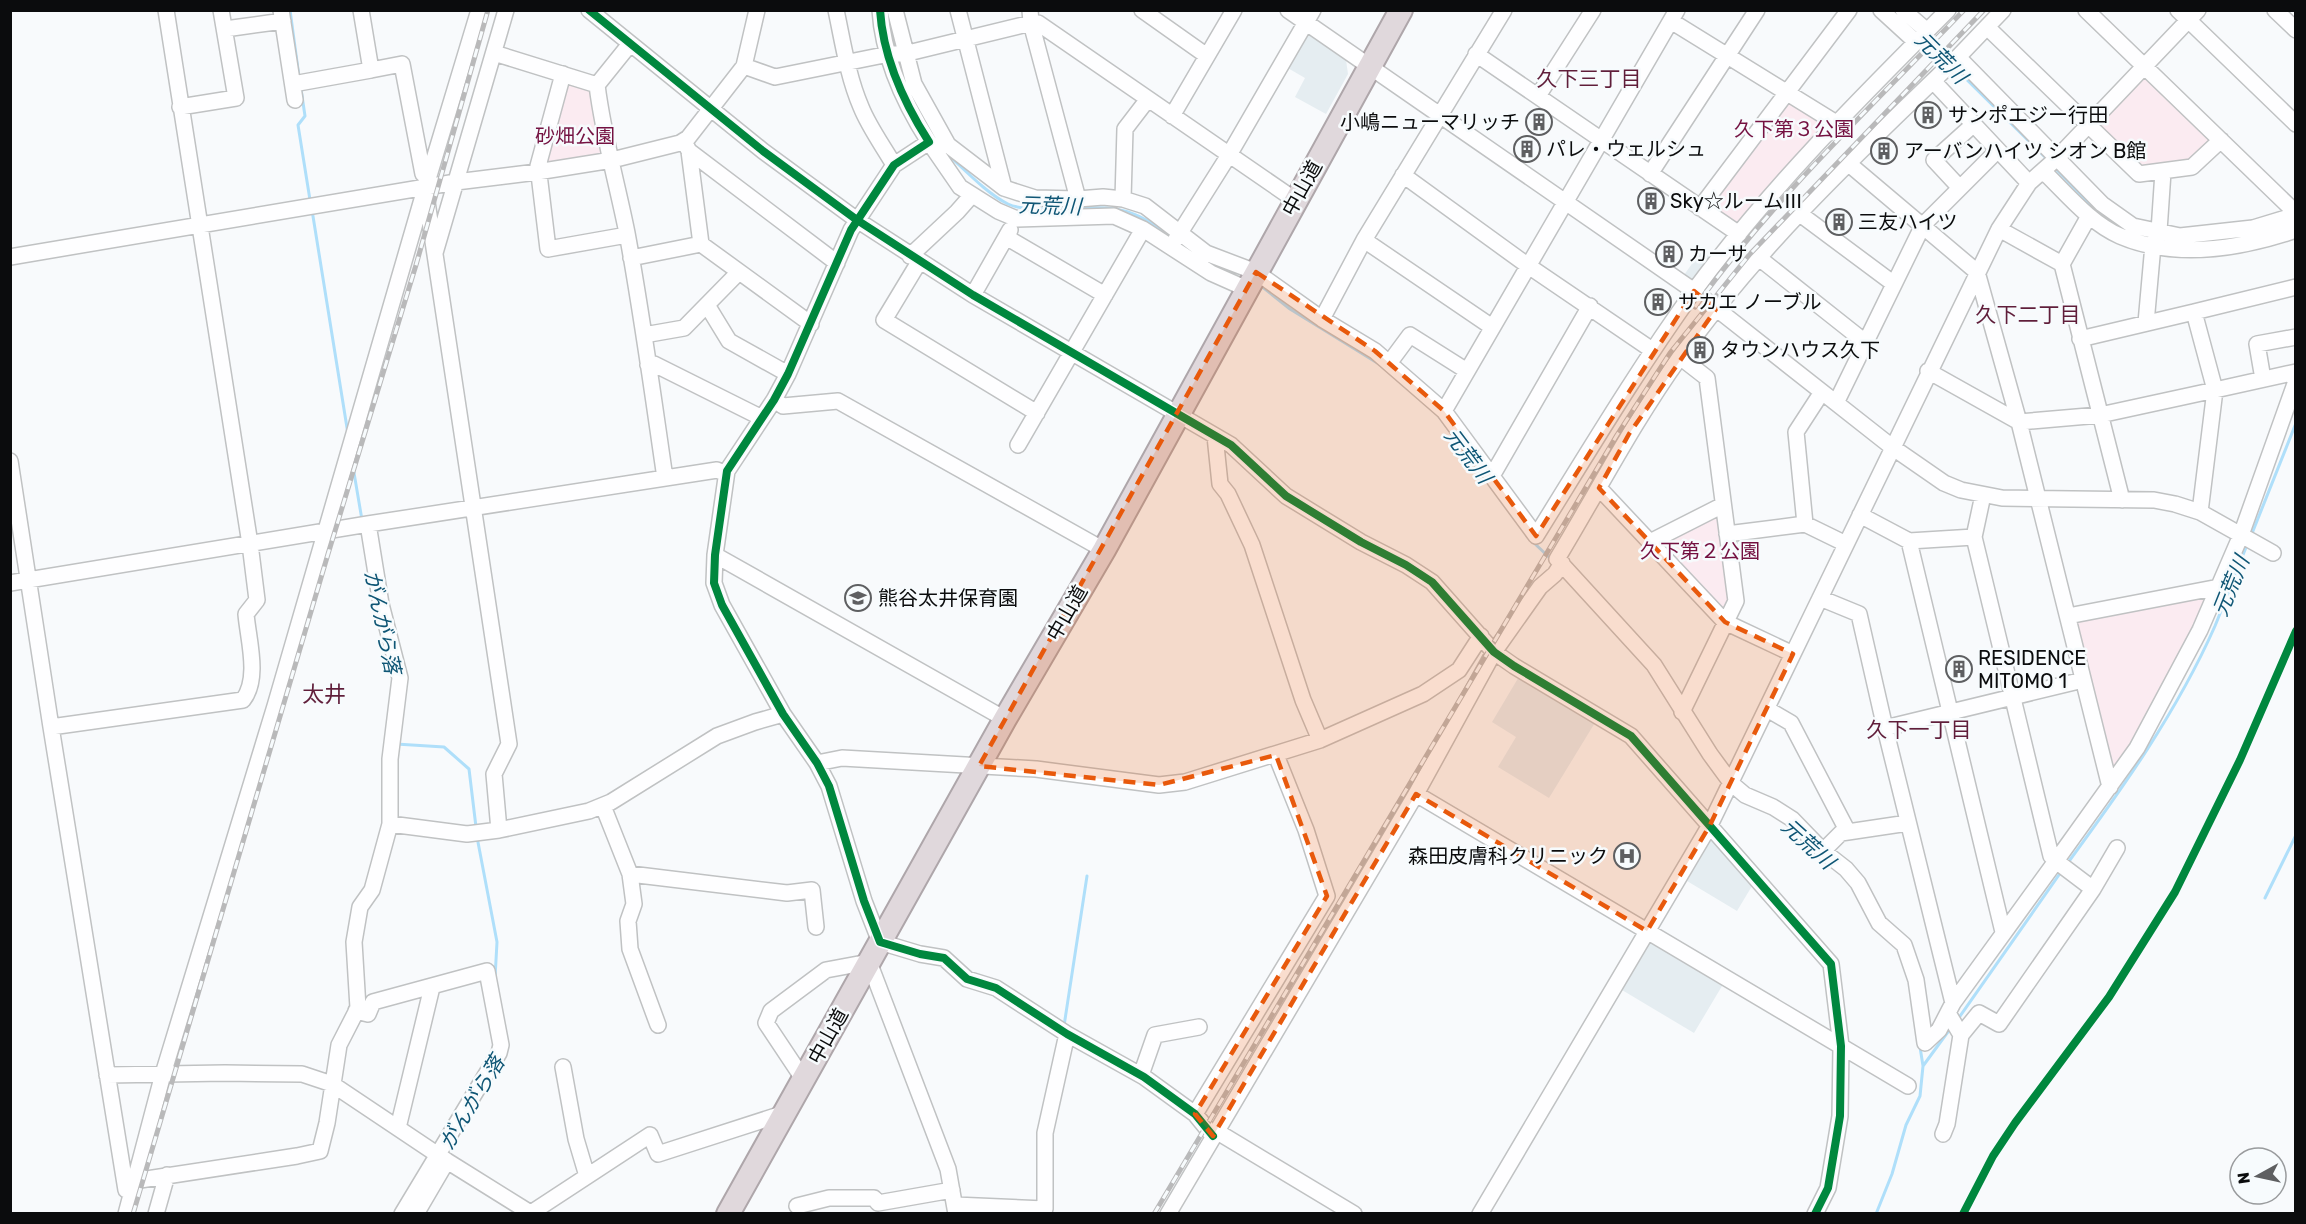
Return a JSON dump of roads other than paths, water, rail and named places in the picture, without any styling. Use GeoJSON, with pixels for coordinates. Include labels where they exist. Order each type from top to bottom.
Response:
{"type":"FeatureCollection","features":[{"type":"Feature","properties":{"kind":"highway","name":"中山道"},"geometry":{"type":"LineString","coordinates":[[728,1214],[1005,718],[1104,550],[1176,414],[1401,10]]}},
{"type":"Feature","properties":{"kind":"street"},"geometry":{"type":"LineString","coordinates":[[51,727],[243,700],[248,693],[252,671],[246,614],[257,600],[250,544],[166,10]]}},
{"type":"Feature","properties":{"kind":"street"},"geometry":{"type":"LineString","coordinates":[[180,107],[236,98],[221,10]]}},
{"type":"Feature","properties":{"kind":"street"},"geometry":{"type":"LineString","coordinates":[[362,10],[370,70]]}},
{"type":"Feature","properties":{"kind":"street"},"geometry":{"type":"LineString","coordinates":[[129,1181],[326,532],[479,10]]}},
{"type":"Feature","properties":{"kind":"street"},"geometry":{"type":"LineString","coordinates":[[434,259],[506,10]]}},
{"type":"Feature","properties":{"kind":"street"},"geometry":{"type":"LineString","coordinates":[[757,10],[744,66],[710,108],[686,146],[701,244],[811,324]]}},
{"type":"Feature","properties":{"kind":"street"},"geometry":{"type":"LineString","coordinates":[[836,10],[847,63],[860,105],[894,165]]}},
{"type":"Feature","properties":{"kind":"street"},"geometry":{"type":"LineString","coordinates":[[880,10],[897,54],[948,145],[1004,188],[1035,198],[1103,197],[1124,199],[1145,206],[1206,253],[1376,351],[1444,411],[1536,536],[1652,350],[1694,291],[1785,178],[1948,10]]}},
{"type":"Feature","properties":{"kind":"street"},"geometry":{"type":"LineString","coordinates":[[895,10],[900,89],[929,142],[960,187],[998,211],[1017,219],[1113,216],[1143,229],[1211,273],[1251,281]]}},
{"type":"Feature","properties":{"kind":"street"},"geometry":{"type":"LineString","coordinates":[[958,10],[1004,188]]}},
{"type":"Feature","properties":{"kind":"street"},"geometry":{"type":"LineString","coordinates":[[1142,10],[1207,56]]}},
{"type":"Feature","properties":{"kind":"street"},"geometry":{"type":"LineString","coordinates":[[1172,116],[1234,10]]}},
{"type":"Feature","properties":{"kind":"street"},"geometry":{"type":"LineString","coordinates":[[1288,10],[1310,17],[1369,67],[1694,291],[1892,447],[1944,483],[1983,495],[2039,500],[2154,500],[2175,504],[2200,512],[2273,553]]}},
{"type":"Feature","properties":{"kind":"street"},"geometry":{"type":"LineString","coordinates":[[1322,320],[1364,240],[1504,10]]}},
{"type":"Feature","properties":{"kind":"street"},"geometry":{"type":"LineString","coordinates":[[1538,96],[1593,10]]}},
{"type":"Feature","properties":{"kind":"street"},"geometry":{"type":"LineString","coordinates":[[1650,174],[1757,10]]}},
{"type":"Feature","properties":{"kind":"street"},"geometry":{"type":"LineString","coordinates":[[1700,208],[1849,10]]}},
{"type":"Feature","properties":{"kind":"street"},"geometry":{"type":"LineString","coordinates":[[1881,10],[1922,37]]}},
{"type":"Feature","properties":{"kind":"street"},"geometry":{"type":"LineString","coordinates":[[1903,10],[1922,37]]}},
{"type":"Feature","properties":{"kind":"street"},"geometry":{"type":"LineString","coordinates":[[2003,10],[1800,214],[1716,309],[1680,357],[1629,434],[1557,559],[1558,568],[1654,665],[1732,784],[1745,795],[1773,807],[1792,819],[1858,883],[1879,923],[1904,945],[1916,980],[1925,1043],[1955,1020],[1979,1013],[1999,1024],[2093,889],[2117,848]]}},
{"type":"Feature","properties":{"kind":"street"},"geometry":{"type":"LineString","coordinates":[[2043,171],[2089,216],[2119,236],[2156,238],[2253,228],[2295,214],[2086,10]]}},
{"type":"Feature","properties":{"kind":"street"},"geometry":{"type":"LineString","coordinates":[[2275,10],[2295,30]]}},
{"type":"Feature","properties":{"kind":"street"},"geometry":{"type":"LineString","coordinates":[[592,11],[796,177],[857,220],[972,295],[1231,445],[1286,496],[1432,582],[1494,652],[1631,736],[1831,964],[1840,1046],[1840,1116],[1828,1188],[1815,1214]]}},
{"type":"Feature","properties":{"kind":"street"},"geometry":{"type":"LineString","coordinates":[[1480,1214],[1732,784],[1928,370],[1999,229],[2029,183],[2090,124],[2188,14],[2295,124]]}},
{"type":"Feature","properties":{"kind":"street"},"geometry":{"type":"LineString","coordinates":[[225,29],[282,16],[295,100]]}},
{"type":"Feature","properties":{"kind":"street"},"geometry":{"type":"LineString","coordinates":[[1444,411],[1674,16],[1728,57],[1836,123]]}},
{"type":"Feature","properties":{"kind":"street"},"geometry":{"type":"LineString","coordinates":[[744,66],[775,77],[964,40],[1030,17]]}},
{"type":"Feature","properties":{"kind":"street"},"geometry":{"type":"LineString","coordinates":[[1030,17],[1295,200]]}},
{"type":"Feature","properties":{"kind":"street"},"geometry":{"type":"LineString","coordinates":[[1030,17],[1078,199]]}},
{"type":"Feature","properties":{"kind":"street"},"geometry":{"type":"LineString","coordinates":[[1171,246],[1229,155],[1310,17]]}},
{"type":"Feature","properties":{"kind":"street"},"geometry":{"type":"LineString","coordinates":[[1987,27],[2090,124],[2139,174],[2192,167],[2221,140]]}},
{"type":"Feature","properties":{"kind":"street"},"geometry":{"type":"LineString","coordinates":[[630,44],[597,84],[602,125],[612,160],[631,258],[665,478]]}},
{"type":"Feature","properties":{"kind":"street"},"geometry":{"type":"LineString","coordinates":[[494,53],[597,84]]}},
{"type":"Feature","properties":{"kind":"street"},"geometry":{"type":"LineString","coordinates":[[1476,54],[1739,234]]}},
{"type":"Feature","properties":{"kind":"street"},"geometry":{"type":"LineString","coordinates":[[1958,57],[2102,204],[2133,226],[2178,251],[2259,242],[2295,230]]}},
{"type":"Feature","properties":{"kind":"street"},"geometry":{"type":"LineString","coordinates":[[293,84],[402,63],[423,174],[427,183],[434,259],[509,744],[494,774],[499,830]]}},
{"type":"Feature","properties":{"kind":"street"},"geometry":{"type":"LineString","coordinates":[[563,75],[537,172],[548,249],[627,236]]}},
{"type":"Feature","properties":{"kind":"street"},"geometry":{"type":"LineString","coordinates":[[1934,81],[2029,183]]}},
{"type":"Feature","properties":{"kind":"street"},"geometry":{"type":"LineString","coordinates":[[1124,199],[1125,129],[1148,99]]}},
{"type":"Feature","properties":{"kind":"street"},"geometry":{"type":"LineString","coordinates":[[1960,188],[1934,160],[1974,124]]}},
{"type":"Feature","properties":{"kind":"street"},"geometry":{"type":"LineString","coordinates":[[929,142],[894,165],[857,220],[788,374],[774,400],[726,474],[715,555],[714,583],[722,605],[783,714],[817,763],[829,786],[864,901],[880,942],[944,958],[967,979],[996,988],[1067,1034],[1141,1075],[1195,1114],[1214,1134],[1354,1214]]}},
{"type":"Feature","properties":{"kind":"street"},"geometry":{"type":"LineString","coordinates":[[10,257],[199,226],[427,183],[456,182],[537,172],[686,146],[837,264]]}},
{"type":"Feature","properties":{"kind":"street"},"geometry":{"type":"LineString","coordinates":[[1836,403],[1923,225],[1998,150]]}},
{"type":"Feature","properties":{"kind":"street"},"geometry":{"type":"LineString","coordinates":[[1849,164],[1977,272],[2019,422],[2110,787]]}},
{"type":"Feature","properties":{"kind":"street"},"geometry":{"type":"LineString","coordinates":[[2146,323],[2163,172]]}},
{"type":"Feature","properties":{"kind":"street"},"geometry":{"type":"LineString","coordinates":[[1403,175],[1527,265],[1652,350]]}},
{"type":"Feature","properties":{"kind":"street"},"geometry":{"type":"LineString","coordinates":[[972,195],[915,259],[884,320],[1037,413]]}},
{"type":"Feature","properties":{"kind":"street"},"geometry":{"type":"LineString","coordinates":[[1800,214],[1894,284]]}},
{"type":"Feature","properties":{"kind":"street"},"geometry":{"type":"LineString","coordinates":[[2089,216],[2062,264],[2122,500]]}},
{"type":"Feature","properties":{"kind":"street"},"geometry":{"type":"LineString","coordinates":[[972,295],[1017,219]]}},
{"type":"Feature","properties":{"kind":"street"},"geometry":{"type":"LineString","coordinates":[[1018,445],[1143,229]]}},
{"type":"Feature","properties":{"kind":"street"},"geometry":{"type":"LineString","coordinates":[[1999,229],[2062,264]]}},
{"type":"Feature","properties":{"kind":"street"},"geometry":{"type":"LineString","coordinates":[[1006,237],[1105,295]]}},
{"type":"Feature","properties":{"kind":"street"},"geometry":{"type":"LineString","coordinates":[[1364,240],[1492,327]]}},
{"type":"Feature","properties":{"kind":"street"},"geometry":{"type":"LineString","coordinates":[[631,258],[701,244]]}},
{"type":"Feature","properties":{"kind":"street"},"geometry":{"type":"LineString","coordinates":[[1759,258],[1864,342]]}},
{"type":"Feature","properties":{"kind":"street"},"geometry":{"type":"LineString","coordinates":[[644,334],[684,328],[739,272]]}},
{"type":"Feature","properties":{"kind":"street"},"geometry":{"type":"LineString","coordinates":[[2080,339],[2295,287]]}},
{"type":"Feature","properties":{"kind":"street"},"geometry":{"type":"LineString","coordinates":[[707,304],[729,341],[788,374]]}},
{"type":"Feature","properties":{"kind":"street"},"geometry":{"type":"LineString","coordinates":[[1492,476],[1590,306]]}},
{"type":"Feature","properties":{"kind":"street"},"geometry":{"type":"LineString","coordinates":[[2194,312],[2215,390],[2200,512]]}},
{"type":"Feature","properties":{"kind":"street"},"geometry":{"type":"LineString","coordinates":[[1390,362],[1410,335],[1467,371]]}},
{"type":"Feature","properties":{"kind":"street"},"geometry":{"type":"LineString","coordinates":[[2263,379],[2257,344],[2295,337]]}},
{"type":"Feature","properties":{"kind":"street"},"geometry":{"type":"LineString","coordinates":[[1680,357],[1707,378],[1736,601],[1683,712]]}},
{"type":"Feature","properties":{"kind":"street"},"geometry":{"type":"LineString","coordinates":[[648,365],[654,364],[762,418]]}},
{"type":"Feature","properties":{"kind":"street"},"geometry":{"type":"LineString","coordinates":[[1928,370],[2019,422],[2100,415],[2295,372]]}},
{"type":"Feature","properties":{"kind":"street"},"geometry":{"type":"LineString","coordinates":[[1955,1020],[2003,932],[2062,866],[2159,709],[2200,630],[2219,587],[2247,538],[2295,381]]}},
{"type":"Feature","properties":{"kind":"street"},"geometry":{"type":"LineString","coordinates":[[1805,524],[1796,432],[1822,392]]}},
{"type":"Feature","properties":{"kind":"street"},"geometry":{"type":"LineString","coordinates":[[774,400],[783,406],[838,401],[1104,550]]}},
{"type":"Feature","properties":{"kind":"street"},"geometry":{"type":"LineString","coordinates":[[1215,436],[1220,484],[1228,494],[1252,545],[1303,700],[1320,740]]}},
{"type":"Feature","properties":{"kind":"street"},"geometry":{"type":"LineString","coordinates":[[10,461],[107,1075],[129,1181],[128,1210]]}},
{"type":"Feature","properties":{"kind":"street"},"geometry":{"type":"LineString","coordinates":[[10,583],[474,507],[717,470],[726,474]]}},
{"type":"Feature","properties":{"kind":"street"},"geometry":{"type":"LineString","coordinates":[[1599,488],[1725,622],[1793,654]]}},
{"type":"Feature","properties":{"kind":"street"},"geometry":{"type":"LineString","coordinates":[[1983,495],[1974,537],[2051,856],[2093,889]]}},
{"type":"Feature","properties":{"kind":"street"},"geometry":{"type":"LineString","coordinates":[[1650,542],[1723,506]]}},
{"type":"Feature","properties":{"kind":"street"},"geometry":{"type":"LineString","coordinates":[[1860,515],[1909,541],[1974,537]]}},
{"type":"Feature","properties":{"kind":"street"},"geometry":{"type":"LineString","coordinates":[[129,1181],[320,1151],[327,1123],[339,1045],[356,1011],[356,934],[360,907],[372,890],[390,824],[390,761],[400,678],[381,604],[368,524]]}},
{"type":"Feature","properties":{"kind":"street"},"geometry":{"type":"LineString","coordinates":[[1727,534],[1805,524],[1846,544]]}},
{"type":"Feature","properties":{"kind":"street"},"geometry":{"type":"LineString","coordinates":[[1909,541],[2003,932]]}},
{"type":"Feature","properties":{"kind":"street"},"geometry":{"type":"LineString","coordinates":[[715,555],[1005,718]]}},
{"type":"Feature","properties":{"kind":"street"},"geometry":{"type":"LineString","coordinates":[[1168,1214],[1416,794],[1494,652],[1539,587],[1558,568]]}},
{"type":"Feature","properties":{"kind":"street"},"geometry":{"type":"LineString","coordinates":[[2067,616],[2219,587]]}},
{"type":"Feature","properties":{"kind":"street"},"geometry":{"type":"LineString","coordinates":[[1820,598],[1858,614],[1955,1020],[1947,1124],[1943,1134]]}},
{"type":"Feature","properties":{"kind":"street"},"geometry":{"type":"LineString","coordinates":[[817,763],[842,758],[1036,769],[1159,785],[1185,782],[1320,740],[1423,694],[1459,670],[1481,636]]}},
{"type":"Feature","properties":{"kind":"street"},"geometry":{"type":"LineString","coordinates":[[1885,728],[2083,680]]}},
{"type":"Feature","properties":{"kind":"street"},"geometry":{"type":"LineString","coordinates":[[1767,709],[1791,723],[1848,832]]}},
{"type":"Feature","properties":{"kind":"street"},"geometry":{"type":"LineString","coordinates":[[390,824],[466,834],[567,817],[603,806],[717,736],[783,714]]}},
{"type":"Feature","properties":{"kind":"street"},"geometry":{"type":"LineString","coordinates":[[1195,1114],[1327,896],[1306,830],[1276,755]]}},
{"type":"Feature","properties":{"kind":"street"},"geometry":{"type":"LineString","coordinates":[[1416,794],[1908,1086]]}},
{"type":"Feature","properties":{"kind":"street"},"geometry":{"type":"LineString","coordinates":[[603,806],[630,874],[634,904],[628,921],[630,949],[658,1025]]}},
{"type":"Feature","properties":{"kind":"street"},"geometry":{"type":"LineString","coordinates":[[1823,851],[1841,833],[1908,823]]}},
{"type":"Feature","properties":{"kind":"street"},"geometry":{"type":"LineString","coordinates":[[630,874],[787,893],[812,890],[816,927]]}},
{"type":"Feature","properties":{"kind":"street"},"geometry":{"type":"LineString","coordinates":[[804,1080],[766,1023],[771,1011],[826,970],[870,962],[948,1169],[956,1209],[1045,1209],[1046,1134],[1067,1034]]}},
{"type":"Feature","properties":{"kind":"street"},"geometry":{"type":"LineString","coordinates":[[356,1011],[368,1014],[373,1002],[487,971],[501,1045],[499,1053],[416,1214]]}},
{"type":"Feature","properties":{"kind":"street"},"geometry":{"type":"LineString","coordinates":[[398,1128],[432,987]]}},
{"type":"Feature","properties":{"kind":"street"},"geometry":{"type":"LineString","coordinates":[[1141,1075],[1155,1035],[1199,1027]]}},
{"type":"Feature","properties":{"kind":"street"},"geometry":{"type":"LineString","coordinates":[[563,1067],[576,1139],[587,1176]]}},
{"type":"Feature","properties":{"kind":"street"},"geometry":{"type":"LineString","coordinates":[[107,1075],[302,1074],[332,1084],[531,1213],[650,1135],[658,1154],[785,1113]]}},
{"type":"Feature","properties":{"kind":"street"},"geometry":{"type":"LineString","coordinates":[[402,1214],[443,1158]]}},
{"type":"Feature","properties":{"kind":"street"},"geometry":{"type":"LineString","coordinates":[[156,1214],[168,1175]]}},
{"type":"Feature","properties":{"kind":"street"},"geometry":{"type":"LineString","coordinates":[[796,1206],[829,1198],[874,1198],[878,1203],[952,1190]]}},
{"type":"Feature","properties":{"kind":"waterway","name":"がんがら落"},"geometry":{"type":"LineString","coordinates":[[290,10],[299,77]]}},
{"type":"Feature","properties":{"kind":"waterway","name":"元荒川"},"geometry":{"type":"LineString","coordinates":[[889,22],[895,48]]}},
{"type":"Feature","properties":{"kind":"waterway","name":"元荒川"},"geometry":{"type":"LineString","coordinates":[[1925,40],[1947,60]]}},
{"type":"Feature","properties":{"kind":"waterway","name":"元荒川"},"geometry":{"type":"LineString","coordinates":[[1954,67],[2047,159]]}},
{"type":"Feature","properties":{"kind":"waterway","name":"がんがら落"},"geometry":{"type":"LineString","coordinates":[[301,89],[305,116],[298,125],[310,200]]}},
{"type":"Feature","properties":{"kind":"waterway","name":"元荒川"},"geometry":{"type":"LineString","coordinates":[[913,99],[924,120]]}},
{"type":"Feature","properties":{"kind":"waterway","name":"元荒川"},"geometry":{"type":"LineString","coordinates":[[944,151],[983,187],[1008,204],[1030,209],[1123,210],[1137,215],[1169,234]]}},
{"type":"Feature","properties":{"kind":"waterway","name":"元荒川"},"geometry":{"type":"LineString","coordinates":[[2053,166],[2095,209],[2117,224]]}},
{"type":"Feature","properties":{"kind":"waterway","name":"がんがら落"},"geometry":{"type":"LineString","coordinates":[[312,210],[348,434]]}},
{"type":"Feature","properties":{"kind":"waterway","name":"元荒川"},"geometry":{"type":"LineString","coordinates":[[1260,285],[1290,309],[1379,364]]}},
{"type":"Feature","properties":{"kind":"waterway","name":"元荒川"},"geometry":{"type":"LineString","coordinates":[[1438,415],[1450,431]]}},
{"type":"Feature","properties":{"kind":"waterway","name":"元荒川"},"geometry":{"type":"LineString","coordinates":[[2251,536],[2296,423]]}},
{"type":"Feature","properties":{"kind":"waterway","name":"がんがら落"},"geometry":{"type":"LineString","coordinates":[[352,461],[362,520]]}},
{"type":"Feature","properties":{"kind":"waterway","name":"元荒川"},"geometry":{"type":"LineString","coordinates":[[1533,542],[1552,560]]}},
{"type":"Feature","properties":{"kind":"waterway","name":"元荒川"},"geometry":{"type":"LineString","coordinates":[[2067,864],[2128,778],[2184,689],[2215,626],[2247,545]]}},
{"type":"Feature","properties":{"kind":"waterway","name":"がんがら落"},"geometry":{"type":"LineString","coordinates":[[396,744],[444,747],[469,769],[476,827]]}},
{"type":"Feature","properties":{"kind":"waterway"},"geometry":{"type":"LineString","coordinates":[[2265,898],[2296,835]]}},
{"type":"Feature","properties":{"kind":"waterway","name":"がんがら落"},"geometry":{"type":"LineString","coordinates":[[477,837],[497,942],[495,978]]}},
{"type":"Feature","properties":{"kind":"waterway","name":"元荒川"},"geometry":{"type":"LineString","coordinates":[[1958,1019],[2061,872]]}},
{"type":"Feature","properties":{"kind":"waterway"},"geometry":{"type":"LineString","coordinates":[[1064,1026],[1087,876]]}},
{"type":"Feature","properties":{"kind":"waterway","name":"元荒川"},"geometry":{"type":"LineString","coordinates":[[1923,1066],[1950,1029]]}},
{"type":"Feature","properties":{"kind":"waterway","name":"元荒川"},"geometry":{"type":"LineString","coordinates":[[1876,1214],[1892,1174],[1906,1125],[1920,1096],[1923,1066],[1920,1047]]}},
{"type":"Feature","properties":{"kind":"railway"},"geometry":{"type":"LineString","coordinates":[[133,1214],[416,265],[488,10]]}},
{"type":"Feature","properties":{"kind":"railway"},"geometry":{"type":"LineString","coordinates":[[1695,307],[1725,267],[1790,191],[1964,10]]}},
{"type":"Feature","properties":{"kind":"railway"},"geometry":{"type":"LineString","coordinates":[[1154,1214],[1617,435],[1670,353],[1750,254],[1984,10]]}},
{"type":"Feature","properties":{"kind":"place","name":"サンポエジー行田"},"geometry":{"type":"Point","coordinates":[1928,115]}},
{"type":"Feature","properties":{"kind":"place","name":"小嶋ニューマリッチ"},"geometry":{"type":"Point","coordinates":[1539,122]}},
{"type":"Feature","properties":{"kind":"place","name":"パレ・ウェルシュ"},"geometry":{"type":"Point","coordinates":[1527,149]}},
{"type":"Feature","properties":{"kind":"place","name":"アーバンハイツ シオン B館"},"geometry":{"type":"Point","coordinates":[1884,151]}},
{"type":"Feature","properties":{"kind":"place","name":"Sky☆ルームⅢ"},"geometry":{"type":"Point","coordinates":[1651,201]}},
{"type":"Feature","properties":{"kind":"place","name":"三友ハイツ"},"geometry":{"type":"Point","coordinates":[1839,222]}},
{"type":"Feature","properties":{"kind":"place","name":"カーサ"},"geometry":{"type":"Point","coordinates":[1669,254]}},
{"type":"Feature","properties":{"kind":"place","name":"サカエ ノーブル"},"geometry":{"type":"Point","coordinates":[1658,302]}},
{"type":"Feature","properties":{"kind":"place","name":"タウンハウス久下"},"geometry":{"type":"Point","coordinates":[1700,350]}},
{"type":"Feature","properties":{"kind":"place","name":"熊谷太井保育園"},"geometry":{"type":"Point","coordinates":[858,598]}},
{"type":"Feature","properties":{"kind":"place","name":"RESIDENCE MITOMO 1"},"geometry":{"type":"Point","coordinates":[1959,669]}},
{"type":"Feature","properties":{"kind":"place","name":"森田皮膚科クリニック"},"geometry":{"type":"Point","coordinates":[1627,856]}},
{"type":"Feature","properties":{"kind":"district","name":"久下三丁目"},"geometry":{"type":"Point","coordinates":[1589,79]}},
{"type":"Feature","properties":{"kind":"district","name":"久下二丁目"},"geometry":{"type":"Point","coordinates":[2028,315]}},
{"type":"Feature","properties":{"kind":"district","name":"太井"},"geometry":{"type":"Point","coordinates":[324,694]}},
{"type":"Feature","properties":{"kind":"district","name":"久下一丁目"},"geometry":{"type":"Point","coordinates":[1919,730]}},
{"type":"Feature","properties":{"kind":"park label","name":"久下第３公園"},"geometry":{"type":"Point","coordinates":[1794,129]}},
{"type":"Feature","properties":{"kind":"park label","name":"砂畑公園"},"geometry":{"type":"Point","coordinates":[575,136]}},
{"type":"Feature","properties":{"kind":"park label","name":"久下第２公園"},"geometry":{"type":"Point","coordinates":[1700,551]}}]}
